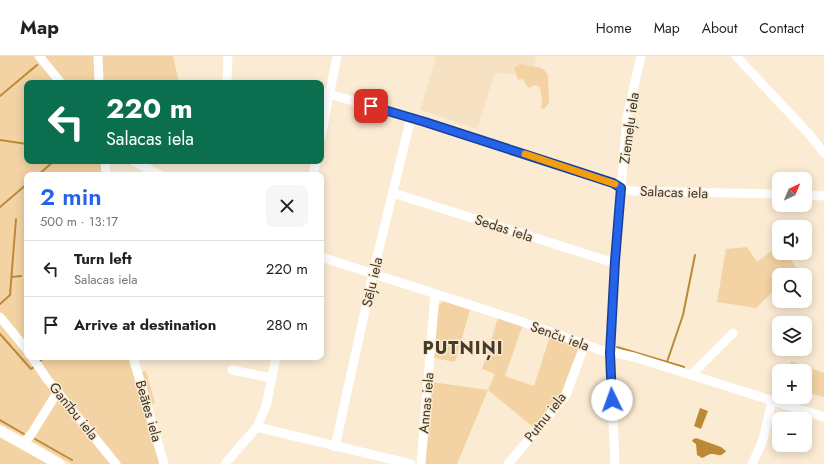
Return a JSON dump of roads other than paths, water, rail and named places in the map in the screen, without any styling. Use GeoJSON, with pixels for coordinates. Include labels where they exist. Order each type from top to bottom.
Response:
{"type":"FeatureCollection","features":[{"type":"Feature","properties":{"kind":"main road"},"geometry":{"type":"LineString","coordinates":[[0,431],[59,464]]}},
{"type":"Feature","properties":{"kind":"street"},"geometry":{"type":"LineString","coordinates":[[39,56],[59,80]]}},
{"type":"Feature","properties":{"kind":"street"},"geometry":{"type":"LineString","coordinates":[[98,56],[99,80]]}},
{"type":"Feature","properties":{"kind":"street"},"geometry":{"type":"LineString","coordinates":[[228,56],[228,80]]}},
{"type":"Feature","properties":{"kind":"street"},"geometry":{"type":"LineString","coordinates":[[324,111],[326,93],[337,56]]}},
{"type":"Feature","properties":{"kind":"street","name":"Ziemeļu iela"},"geometry":{"type":"LineString","coordinates":[[615,464],[610,353],[615,261],[627,117],[641,56]]}},
{"type":"Feature","properties":{"kind":"street"},"geometry":{"type":"LineString","coordinates":[[736,56],[809,134],[824,153]]}},
{"type":"Feature","properties":{"kind":"street","name":"Salacas iela"},"geometry":{"type":"LineString","coordinates":[[326,93],[411,117],[613,183],[621,188],[648,191],[772,194]]}},
{"type":"Feature","properties":{"kind":"street","name":"Sēļu iela"},"geometry":{"type":"LineString","coordinates":[[335,447],[411,117]]}},
{"type":"Feature","properties":{"kind":"street"},"geometry":{"type":"LineString","coordinates":[[139,164],[154,172]]}},
{"type":"Feature","properties":{"kind":"street","name":"Sedas iela"},"geometry":{"type":"LineString","coordinates":[[393,193],[605,260],[615,261]]}},
{"type":"Feature","properties":{"kind":"street"},"geometry":{"type":"LineString","coordinates":[[812,195],[824,196]]}},
{"type":"Feature","properties":{"kind":"street","name":"Senču iela"},"geometry":{"type":"LineString","coordinates":[[324,258],[520,321],[610,353],[634,357],[772,401]]}},
{"type":"Feature","properties":{"kind":"street","name":"Annas iela"},"geometry":{"type":"LineString","coordinates":[[421,464],[435,294]]}},
{"type":"Feature","properties":{"kind":"street"},"geometry":{"type":"LineString","coordinates":[[0,318],[24,346]]}},
{"type":"Feature","properties":{"kind":"street"},"geometry":{"type":"LineString","coordinates":[[692,375],[733,333]]}},
{"type":"Feature","properties":{"kind":"street","name":"Putnu iela"},"geometry":{"type":"LineString","coordinates":[[508,464],[566,395],[585,344]]}},
{"type":"Feature","properties":{"kind":"street","name":"Ganību iela"},"geometry":{"type":"LineString","coordinates":[[34,360],[116,464]]}},
{"type":"Feature","properties":{"kind":"street","name":"Beātes iela"},"geometry":{"type":"LineString","coordinates":[[134,360],[164,464]]}},
{"type":"Feature","properties":{"kind":"street"},"geometry":{"type":"LineString","coordinates":[[225,464],[257,427],[266,406],[275,360]]}},
{"type":"Feature","properties":{"kind":"street"},"geometry":{"type":"LineString","coordinates":[[232,370],[271,378]]}},
{"type":"Feature","properties":{"kind":"street"},"geometry":{"type":"LineString","coordinates":[[23,444],[32,434],[58,391]]}},
{"type":"Feature","properties":{"kind":"street"},"geometry":{"type":"LineString","coordinates":[[752,464],[763,440],[772,401]]}},
{"type":"Feature","properties":{"kind":"street","name":"Senču iela"},"geometry":{"type":"LineString","coordinates":[[782,404],[824,417]]}},
{"type":"Feature","properties":{"kind":"street"},"geometry":{"type":"LineString","coordinates":[[257,427],[335,447],[411,464]]}},
{"type":"Feature","properties":{"kind":"waterway"},"geometry":{"type":"LineString","coordinates":[[0,96],[37,65]]}},
{"type":"Feature","properties":{"kind":"waterway"},"geometry":{"type":"LineString","coordinates":[[0,140],[24,144]]}},
{"type":"Feature","properties":{"kind":"waterway"},"geometry":{"type":"LineString","coordinates":[[41,172],[51,164]]}},
{"type":"Feature","properties":{"kind":"waterway"},"geometry":{"type":"LineString","coordinates":[[0,207],[24,187]]}},
{"type":"Feature","properties":{"kind":"waterway"},"geometry":{"type":"LineString","coordinates":[[0,304],[10,295],[16,219]]}},
{"type":"Feature","properties":{"kind":"waterway"},"geometry":{"type":"LineString","coordinates":[[667,362],[683,315],[695,255]]}},
{"type":"Feature","properties":{"kind":"waterway"},"geometry":{"type":"LineString","coordinates":[[11,277],[21,276]]}},
{"type":"Feature","properties":{"kind":"waterway"},"geometry":{"type":"LineString","coordinates":[[0,334],[31,369],[34,367]]}},
{"type":"Feature","properties":{"kind":"waterway"},"geometry":{"type":"LineString","coordinates":[[617,347],[684,367]]}},
{"type":"Feature","properties":{"kind":"waterway"},"geometry":{"type":"LineString","coordinates":[[0,420],[24,434]]}},
{"type":"Feature","properties":{"kind":"waterway"},"geometry":{"type":"LineString","coordinates":[[35,439],[72,460]]}},
{"type":"Feature","properties":{"kind":"district","name":"PUTNIŅI"},"geometry":{"type":"Point","coordinates":[463,348]}}]}
